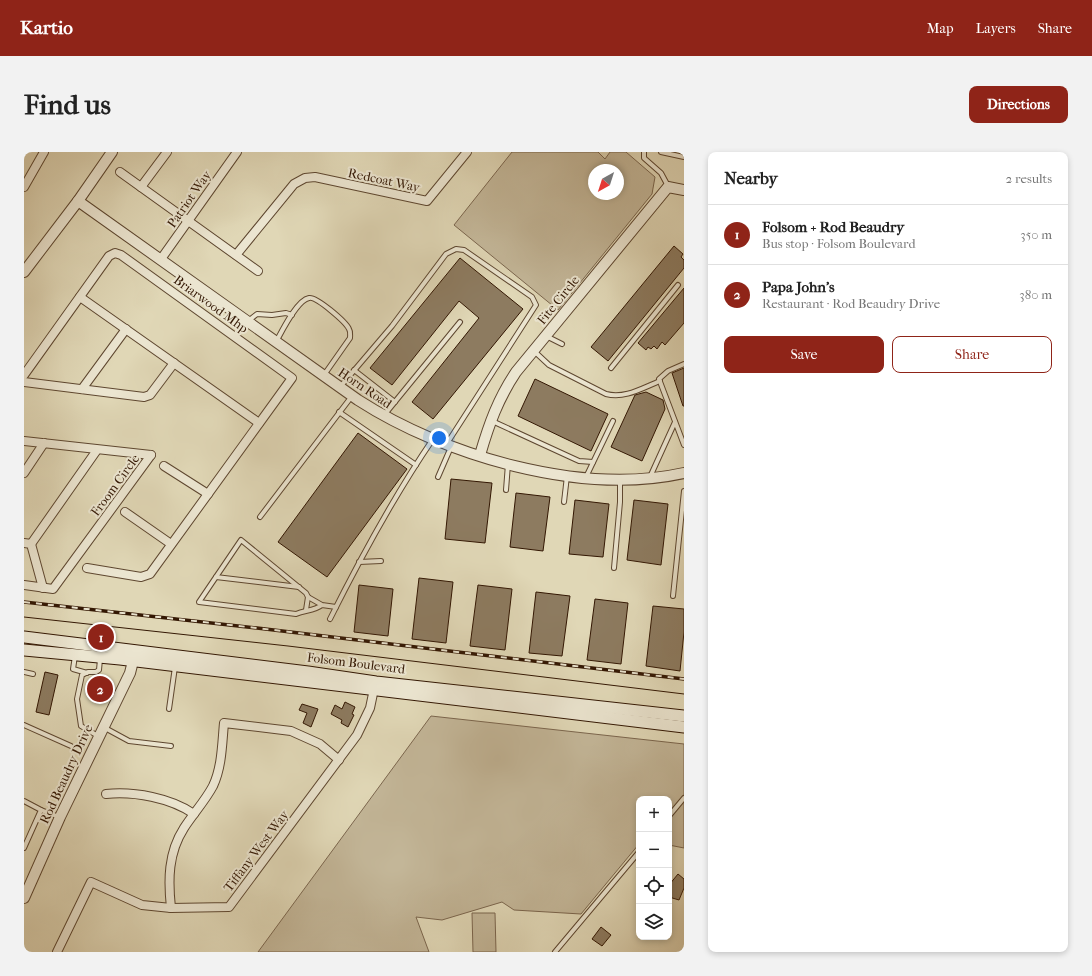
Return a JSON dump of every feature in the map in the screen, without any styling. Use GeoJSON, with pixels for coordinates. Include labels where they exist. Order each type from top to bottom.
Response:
{"type":"FeatureCollection","features":[{"type":"Feature","properties":{"kind":"main road","name":"Folsom Boulevard"},"geometry":{"type":"LineString","coordinates":[[24,637],[121,648],[134,657],[175,667],[684,716]]}},
{"type":"Feature","properties":{"kind":"main road","name":"Folsom Boulevard"},"geometry":{"type":"LineString","coordinates":[[24,650],[100,659],[134,657],[300,670],[375,686],[684,727]]}},
{"type":"Feature","properties":{"kind":"street"},"geometry":{"type":"LineString","coordinates":[[24,187],[44,152]]}},
{"type":"Feature","properties":{"kind":"street"},"geometry":{"type":"LineString","coordinates":[[24,272],[78,201],[112,152]]}},
{"type":"Feature","properties":{"kind":"street"},"geometry":{"type":"LineString","coordinates":[[141,187],[167,152]]}},
{"type":"Feature","properties":{"kind":"street","name":"Patriot Way"},"geometry":{"type":"LineString","coordinates":[[161,260],[237,152]]}},
{"type":"Feature","properties":{"kind":"street","name":"Redcoat Way"},"geometry":{"type":"LineString","coordinates":[[236,254],[299,180],[316,177],[427,201],[467,152]]}},
{"type":"Feature","properties":{"kind":"street"},"geometry":{"type":"LineString","coordinates":[[120,172],[258,271]]}},
{"type":"Feature","properties":{"kind":"street"},"geometry":{"type":"LineString","coordinates":[[668,187],[684,190]]}},
{"type":"Feature","properties":{"kind":"street","name":"Fite Circle"},"geometry":{"type":"LineString","coordinates":[[480,456],[490,420],[507,385],[545,336],[668,187]]}},
{"type":"Feature","properties":{"kind":"street","name":"Horn Road"},"geometry":{"type":"LineString","coordinates":[[78,201],[383,416],[433,439],[480,456],[545,473],[620,479],[649,479],[684,473]]}},
{"type":"Feature","properties":{"kind":"street","name":"Briarwood Mhp"},"geometry":{"type":"LineString","coordinates":[[24,375],[109,256],[115,253],[121,255],[292,378],[150,574],[141,577],[87,568]]}},
{"type":"Feature","properties":{"kind":"street"},"geometry":{"type":"LineString","coordinates":[[80,297],[259,423]]}},
{"type":"Feature","properties":{"kind":"street"},"geometry":{"type":"LineString","coordinates":[[82,389],[126,330]]}},
{"type":"Feature","properties":{"kind":"street"},"geometry":{"type":"LineString","coordinates":[[24,382],[147,396],[174,363]]}},
{"type":"Feature","properties":{"kind":"street","name":"Froom Circle"},"geometry":{"type":"LineString","coordinates":[[24,441],[151,455],[53,589],[43,588]]}},
{"type":"Feature","properties":{"kind":"street"},"geometry":{"type":"LineString","coordinates":[[24,473],[44,443]]}},
{"type":"Feature","properties":{"kind":"street"},"geometry":{"type":"LineString","coordinates":[[24,585],[43,588],[27,544],[97,450]]}},
{"type":"Feature","properties":{"kind":"street"},"geometry":{"type":"LineString","coordinates":[[164,466],[208,494]]}},
{"type":"Feature","properties":{"kind":"street"},"geometry":{"type":"LineString","coordinates":[[125,512],[171,544]]}},
{"type":"Feature","properties":{"kind":"street","name":"Rod Beaudry Drive"},"geometry":{"type":"LineString","coordinates":[[24,898],[134,657]]}},
{"type":"Feature","properties":{"kind":"street","name":"Tiffany West Way"},"geometry":{"type":"LineString","coordinates":[[57,952],[91,882],[142,905],[171,908],[229,907],[339,760],[363,724],[374,699],[375,686]]}},
{"type":"Feature","properties":{"kind":"street"},"geometry":{"type":"LineString","coordinates":[[171,908],[168,878],[171,858],[183,829],[208,794],[217,775],[224,723],[291,731],[320,744],[339,760]]}},
{"type":"Feature","properties":{"kind":"street"},"geometry":{"type":"LineString","coordinates":[[106,794],[118,793],[160,798],[175,803],[194,814]]}},
{"type":"Feature","properties":{"kind":"lane"},"geometry":{"type":"LineString","coordinates":[[642,152],[644,158],[661,173],[668,187]]}},
{"type":"Feature","properties":{"kind":"lane"},"geometry":{"type":"LineString","coordinates":[[660,152],[684,157]]}},
{"type":"Feature","properties":{"kind":"lane"},"geometry":{"type":"LineString","coordinates":[[340,387],[392,326],[446,254],[450,251],[456,249],[464,250],[532,297],[536,305],[535,308],[449,446],[438,477]]}},
{"type":"Feature","properties":{"kind":"lane"},"geometry":{"type":"LineString","coordinates":[[611,368],[678,285]]}},
{"type":"Feature","properties":{"kind":"lane"},"geometry":{"type":"LineString","coordinates":[[276,342],[303,300],[310,297],[315,298],[349,329],[350,338],[324,375]]}},
{"type":"Feature","properties":{"kind":"lane"},"geometry":{"type":"LineString","coordinates":[[248,322],[257,314],[271,315],[286,313],[292,315]]}},
{"type":"Feature","properties":{"kind":"lane"},"geometry":{"type":"LineString","coordinates":[[383,416],[460,322]]}},
{"type":"Feature","properties":{"kind":"lane"},"geometry":{"type":"LineString","coordinates":[[545,336],[562,344]]}},
{"type":"Feature","properties":{"kind":"lane"},"geometry":{"type":"LineString","coordinates":[[534,350],[549,365],[606,394],[615,396],[630,393],[660,381]]}},
{"type":"Feature","properties":{"kind":"lane"},"geometry":{"type":"LineString","coordinates":[[684,364],[662,374],[660,381],[684,445]]}},
{"type":"Feature","properties":{"kind":"lane"},"geometry":{"type":"LineString","coordinates":[[354,370],[395,402]]}},
{"type":"Feature","properties":{"kind":"lane"},"geometry":{"type":"LineString","coordinates":[[260,517],[352,395]]}},
{"type":"Feature","properties":{"kind":"lane"},"geometry":{"type":"LineString","coordinates":[[339,412],[416,465]]}},
{"type":"Feature","properties":{"kind":"lane"},"geometry":{"type":"LineString","coordinates":[[490,420],[579,461],[593,462]]}},
{"type":"Feature","properties":{"kind":"lane"},"geometry":{"type":"LineString","coordinates":[[586,477],[614,421]]}},
{"type":"Feature","properties":{"kind":"lane"},"geometry":{"type":"LineString","coordinates":[[649,479],[675,422]]}},
{"type":"Feature","properties":{"kind":"lane"},"geometry":{"type":"LineString","coordinates":[[330,619],[359,562],[433,439]]}},
{"type":"Feature","properties":{"kind":"lane"},"geometry":{"type":"LineString","coordinates":[[506,490],[508,464]]}},
{"type":"Feature","properties":{"kind":"lane"},"geometry":{"type":"LineString","coordinates":[[564,502],[567,475]]}},
{"type":"Feature","properties":{"kind":"lane"},"geometry":{"type":"LineString","coordinates":[[614,568],[620,502],[620,479]]}},
{"type":"Feature","properties":{"kind":"lane"},"geometry":{"type":"LineString","coordinates":[[673,596],[684,491]]}},
{"type":"Feature","properties":{"kind":"lane"},"geometry":{"type":"LineString","coordinates":[[322,605],[315,610],[306,610],[296,614],[199,602],[242,540],[306,593],[308,597],[322,605],[336,607]]}},
{"type":"Feature","properties":{"kind":"lane"},"geometry":{"type":"LineString","coordinates":[[359,562],[381,561]]}},
{"type":"Feature","properties":{"kind":"lane"},"geometry":{"type":"LineString","coordinates":[[216,577],[300,588]]}},
{"type":"Feature","properties":{"kind":"lane"},"geometry":{"type":"LineString","coordinates":[[306,610],[308,597]]}},
{"type":"Feature","properties":{"kind":"lane"},"geometry":{"type":"LineString","coordinates":[[75,656],[73,669],[75,671],[87,673],[96,672],[99,670],[100,659]]}},
{"type":"Feature","properties":{"kind":"lane"},"geometry":{"type":"LineString","coordinates":[[169,709],[175,667]]}},
{"type":"Feature","properties":{"kind":"lane"},"geometry":{"type":"LineString","coordinates":[[24,672],[33,674]]}},
{"type":"Feature","properties":{"kind":"lane"},"geometry":{"type":"LineString","coordinates":[[87,673],[82,675],[77,699],[81,726],[130,740],[171,746]]}},
{"type":"Feature","properties":{"kind":"lane"},"geometry":{"type":"LineString","coordinates":[[24,725],[71,746]]}},
{"type":"Feature","properties":{"kind":"lane"},"geometry":{"type":"LineString","coordinates":[[672,812],[684,798]]}},
{"type":"Feature","properties":{"kind":"lane"},"geometry":{"type":"LineString","coordinates":[[24,801],[41,810],[60,817]]}},
{"type":"Feature","properties":{"kind":"lane"},"geometry":{"type":"LineString","coordinates":[[24,848],[41,810]]}},
{"type":"Feature","properties":{"kind":"lane"},"geometry":{"type":"LineString","coordinates":[[555,952],[636,856]]}},
{"type":"Feature","properties":{"kind":"shaded area"},"geometry":{"type":"Polygon","coordinates":[[[512,152],[598,152],[605,159],[610,152],[626,152],[655,177],[652,194],[558,310],[454,225],[512,152]]]}},
{"type":"Feature","properties":{"kind":"shaded area"},"geometry":{"type":"Polygon","coordinates":[[[431,716],[684,744],[684,848],[672,846],[672,796],[636,796],[636,848],[581,914],[514,910],[502,902],[442,920],[416,917],[429,952],[258,952],[431,716]]]}},
{"type":"Feature","properties":{"kind":"shaded area"},"geometry":{"type":"Polygon","coordinates":[[[472,913],[495,913],[496,952],[473,952],[472,913]]]}},
{"type":"Feature","properties":{"kind":"building"},"geometry":{"type":"Polygon","coordinates":[[[674,246],[683,254],[681,257],[684,260],[684,268],[608,361],[591,347],[674,246]]]}},
{"type":"Feature","properties":{"kind":"building"},"geometry":{"type":"Polygon","coordinates":[[[460,258],[523,309],[433,419],[412,402],[479,318],[459,301],[392,385],[370,368],[460,258]]]}},
{"type":"Feature","properties":{"kind":"building"},"geometry":{"type":"Polygon","coordinates":[[[684,288],[684,323],[665,345],[662,342],[657,349],[654,346],[651,349],[648,347],[646,350],[638,343],[684,288]]]}},
{"type":"Feature","properties":{"kind":"building"},"geometry":{"type":"Polygon","coordinates":[[[684,368],[684,406],[683,406],[672,373],[684,368]]]}},
{"type":"Feature","properties":{"kind":"building"},"geometry":{"type":"Polygon","coordinates":[[[535,379],[608,414],[591,451],[518,416],[535,379]]]}},
{"type":"Feature","properties":{"kind":"building"},"geometry":{"type":"Polygon","coordinates":[[[646,392],[663,400],[665,409],[642,461],[611,447],[635,395],[646,392]]]}},
{"type":"Feature","properties":{"kind":"building"},"geometry":{"type":"Polygon","coordinates":[[[358,433],[407,469],[327,577],[278,542],[358,433]]]}},
{"type":"Feature","properties":{"kind":"building"},"geometry":{"type":"Polygon","coordinates":[[[451,479],[492,483],[485,543],[445,539],[451,479]]]}},
{"type":"Feature","properties":{"kind":"building"},"geometry":{"type":"Polygon","coordinates":[[[516,493],[550,497],[543,551],[510,547],[516,493]]]}},
{"type":"Feature","properties":{"kind":"building"},"geometry":{"type":"Polygon","coordinates":[[[575,500],[609,504],[603,557],[569,554],[575,500]]]}},
{"type":"Feature","properties":{"kind":"building"},"geometry":{"type":"Polygon","coordinates":[[[634,500],[668,504],[661,565],[627,560],[634,500]]]}},
{"type":"Feature","properties":{"kind":"building"},"geometry":{"type":"Polygon","coordinates":[[[419,578],[453,582],[446,643],[412,639],[419,578]]]}},
{"type":"Feature","properties":{"kind":"building"},"geometry":{"type":"Polygon","coordinates":[[[359,585],[393,589],[388,636],[354,632],[359,585]]]}},
{"type":"Feature","properties":{"kind":"building"},"geometry":{"type":"Polygon","coordinates":[[[478,585],[512,589],[505,650],[470,646],[478,585]]]}},
{"type":"Feature","properties":{"kind":"building"},"geometry":{"type":"Polygon","coordinates":[[[536,592],[570,596],[562,656],[529,653],[536,592]]]}},
{"type":"Feature","properties":{"kind":"building"},"geometry":{"type":"Polygon","coordinates":[[[595,599],[628,603],[621,664],[587,660],[595,599]]]}},
{"type":"Feature","properties":{"kind":"building"},"geometry":{"type":"Polygon","coordinates":[[[653,606],[684,609],[684,632],[680,671],[646,666],[653,606]]]}},
{"type":"Feature","properties":{"kind":"building"},"geometry":{"type":"Polygon","coordinates":[[[45,672],[58,675],[49,715],[36,712],[45,672]]]}},
{"type":"Feature","properties":{"kind":"building"},"geometry":{"type":"Polygon","coordinates":[[[91,681],[103,682],[111,686],[106,697],[89,692],[91,681]]]}},
{"type":"Feature","properties":{"kind":"building"},"geometry":{"type":"Polygon","coordinates":[[[345,702],[355,707],[352,714],[354,715],[348,727],[341,723],[342,720],[331,714],[335,705],[342,709],[345,702]]]}},
{"type":"Feature","properties":{"kind":"building"},"geometry":{"type":"Polygon","coordinates":[[[302,704],[318,709],[311,727],[303,723],[307,713],[299,710],[302,704]]]}},
{"type":"Feature","properties":{"kind":"building"},"geometry":{"type":"Polygon","coordinates":[[[678,874],[684,879],[684,888],[679,900],[672,898],[672,881],[678,874]]]}},
{"type":"Feature","properties":{"kind":"building"},"geometry":{"type":"Polygon","coordinates":[[[601,927],[611,935],[602,946],[592,939],[601,927]]]}},
{"type":"Feature","properties":{"kind":"tram line"},"geometry":{"type":"LineString","coordinates":[[24,617],[288,646],[684,694]]}},
{"type":"Feature","properties":{"kind":"railway"},"geometry":{"type":"LineString","coordinates":[[24,602],[684,679]]}},
{"type":"Feature","properties":{"kind":"place","name":"Folsom + Rod Beaudry"},"geometry":{"type":"Point","coordinates":[101,637]}},
{"type":"Feature","properties":{"kind":"place","name":"Papa John's"},"geometry":{"type":"Point","coordinates":[100,689]}}]}
